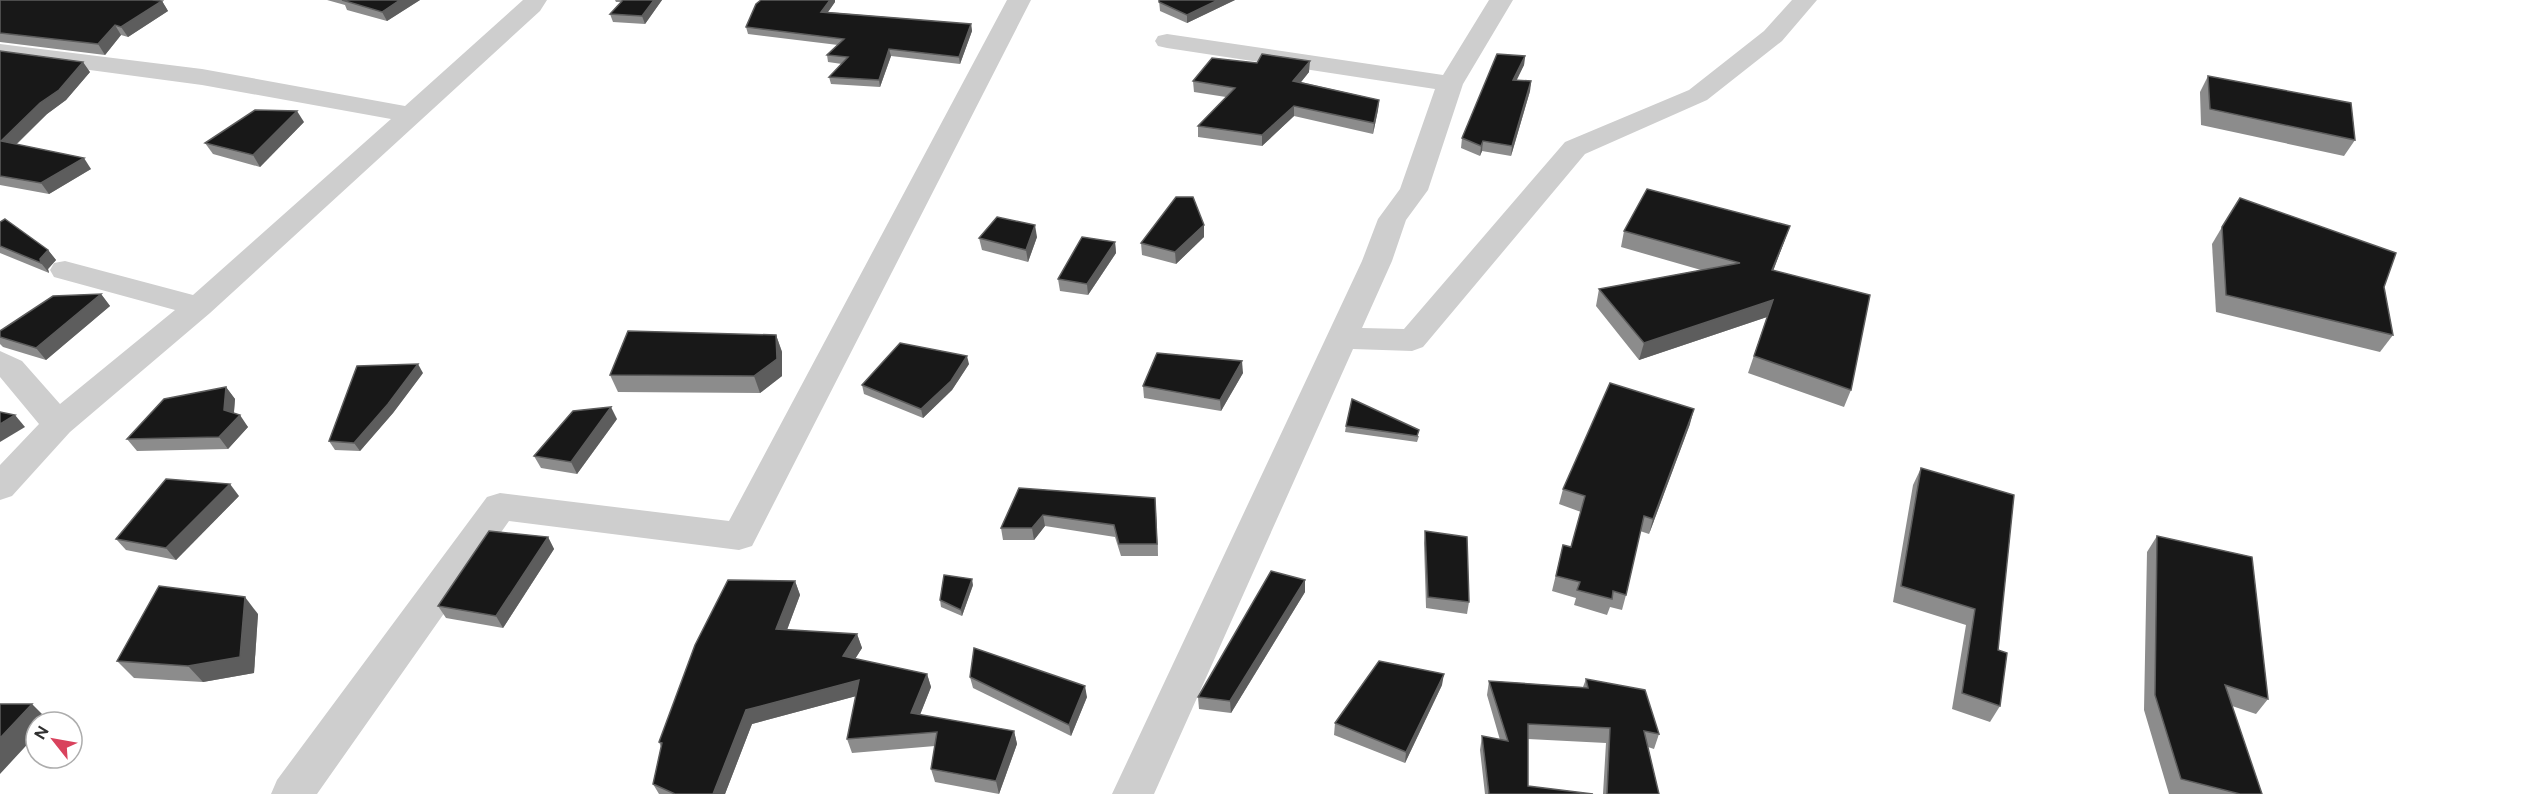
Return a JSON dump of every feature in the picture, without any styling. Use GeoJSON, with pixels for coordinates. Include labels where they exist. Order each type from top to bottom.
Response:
{"type":"FeatureCollection","features":[{"type":"Feature","properties":{"kind":"street"},"geometry":{"type":"LineString","coordinates":[[0,487],[58,423],[199,306],[532,6],[535,0]]}},
{"type":"Feature","properties":{"kind":"street"},"geometry":{"type":"LineString","coordinates":[[292,794],[501,506],[739,536],[1019,0]]}},
{"type":"Feature","properties":{"kind":"street"},"geometry":{"type":"LineString","coordinates":[[1133,794],[1377,261],[1392,219],[1414,190],[1450,84],[1501,0]]}},
{"type":"Feature","properties":{"kind":"street"},"geometry":{"type":"LineString","coordinates":[[1341,338],[1412,340],[1575,148],[1698,95],[1773,36],[1805,0]]}},
{"type":"Feature","properties":{"kind":"street"},"geometry":{"type":"LineString","coordinates":[[1167,41],[1450,84]]}},
{"type":"Feature","properties":{"kind":"street"},"geometry":{"type":"LineString","coordinates":[[0,51],[202,77],[412,115]]}},
{"type":"Feature","properties":{"kind":"street"},"geometry":{"type":"LineString","coordinates":[[65,270],[199,306]]}},
{"type":"Feature","properties":{"kind":"street"},"geometry":{"type":"LineString","coordinates":[[0,362],[11,369],[58,423]]}},
{"type":"Feature","properties":{"kind":"building"},"geometry":{"type":"Polygon","coordinates":[[[0,0],[162,1],[121,27],[115,25],[98,44],[0,33],[0,0]]]}},
{"type":"Feature","properties":{"kind":"building"},"geometry":{"type":"Polygon","coordinates":[[[342,0],[400,0],[382,12],[342,0]]]}},
{"type":"Feature","properties":{"kind":"building"},"geometry":{"type":"Polygon","coordinates":[[[623,0],[654,0],[642,16],[610,14],[623,0]]]}},
{"type":"Feature","properties":{"kind":"building"},"geometry":{"type":"Polygon","coordinates":[[[761,0],[830,0],[821,12],[971,24],[959,57],[889,49],[879,80],[829,77],[848,57],[827,55],[844,39],[746,27],[756,4],[761,0]]]}},
{"type":"Feature","properties":{"kind":"building"},"geometry":{"type":"Polygon","coordinates":[[[1159,0],[1218,0],[1187,15],[1159,0]]]}},
{"type":"Feature","properties":{"kind":"building"},"geometry":{"type":"Polygon","coordinates":[[[0,51],[83,62],[59,90],[40,103],[1,141],[84,158],[41,183],[0,176],[0,51]]]}},
{"type":"Feature","properties":{"kind":"building"},"geometry":{"type":"Polygon","coordinates":[[[1262,54],[1310,61],[1293,81],[1379,100],[1374,123],[1294,106],[1262,135],[1198,126],[1235,88],[1193,81],[1212,58],[1257,63],[1262,54]]]}},
{"type":"Feature","properties":{"kind":"building"},"geometry":{"type":"Polygon","coordinates":[[[1497,54],[1525,56],[1513,80],[1531,81],[1512,146],[1483,141],[1481,146],[1462,138],[1497,54]]]}},
{"type":"Feature","properties":{"kind":"building"},"geometry":{"type":"Polygon","coordinates":[[[2208,76],[2351,103],[2355,140],[2210,109],[2208,76]]]}},
{"type":"Feature","properties":{"kind":"building"},"geometry":{"type":"Polygon","coordinates":[[[255,110],[297,111],[253,155],[205,143],[255,110]]]}},
{"type":"Feature","properties":{"kind":"building"},"geometry":{"type":"Polygon","coordinates":[[[1647,189],[1790,226],[1772,270],[1870,295],[1851,390],[1754,356],[1773,300],[1644,343],[1599,289],[1740,263],[1624,231],[1647,189]]]}},
{"type":"Feature","properties":{"kind":"building"},"geometry":{"type":"Polygon","coordinates":[[[1176,197],[1193,197],[1204,225],[1175,252],[1141,243],[1176,197]]]}},
{"type":"Feature","properties":{"kind":"building"},"geometry":{"type":"Polygon","coordinates":[[[2240,198],[2396,253],[2384,287],[2393,335],[2226,295],[2222,227],[2240,198]]]}},
{"type":"Feature","properties":{"kind":"building"},"geometry":{"type":"Polygon","coordinates":[[[997,217],[1035,225],[1026,250],[979,238],[997,217]]]}},
{"type":"Feature","properties":{"kind":"building"},"geometry":{"type":"Polygon","coordinates":[[[5,219],[48,250],[40,259],[41,263],[0,246],[0,222],[5,219]]]}},
{"type":"Feature","properties":{"kind":"building"},"geometry":{"type":"Polygon","coordinates":[[[1082,237],[1115,242],[1087,284],[1058,279],[1082,237]]]}},
{"type":"Feature","properties":{"kind":"building"},"geometry":{"type":"Polygon","coordinates":[[[101,294],[36,348],[0,337],[0,331],[53,296],[101,294]]]}},
{"type":"Feature","properties":{"kind":"building"},"geometry":{"type":"Polygon","coordinates":[[[628,331],[776,335],[777,359],[754,376],[610,375],[628,331]]]}},
{"type":"Feature","properties":{"kind":"building"},"geometry":{"type":"Polygon","coordinates":[[[900,343],[967,356],[951,381],[921,409],[862,385],[900,343]]]}},
{"type":"Feature","properties":{"kind":"building"},"geometry":{"type":"Polygon","coordinates":[[[1157,353],[1242,361],[1220,400],[1143,386],[1157,353]]]}},
{"type":"Feature","properties":{"kind":"building"},"geometry":{"type":"Polygon","coordinates":[[[418,364],[388,404],[354,443],[329,441],[357,366],[418,364]]]}},
{"type":"Feature","properties":{"kind":"building"},"geometry":{"type":"Polygon","coordinates":[[[1610,383],[1694,409],[1653,519],[1644,516],[1626,595],[1613,591],[1612,599],[1577,590],[1580,582],[1556,576],[1563,545],[1571,547],[1585,496],[1563,489],[1610,383]]]}},
{"type":"Feature","properties":{"kind":"building"},"geometry":{"type":"Polygon","coordinates":[[[226,387],[224,410],[240,415],[219,437],[127,439],[164,399],[226,387]]]}},
{"type":"Feature","properties":{"kind":"building"},"geometry":{"type":"Polygon","coordinates":[[[1352,399],[1419,430],[1417,436],[1346,426],[1352,399]]]}},
{"type":"Feature","properties":{"kind":"building"},"geometry":{"type":"Polygon","coordinates":[[[611,407],[571,462],[534,456],[573,411],[611,407]]]}},
{"type":"Feature","properties":{"kind":"building"},"geometry":{"type":"Polygon","coordinates":[[[0,412],[15,415],[0,424],[0,412]]]}},
{"type":"Feature","properties":{"kind":"building"},"geometry":{"type":"Polygon","coordinates":[[[1921,468],[2014,495],[1998,650],[2007,653],[2000,706],[1962,693],[1975,609],[1901,586],[1921,468]]]}},
{"type":"Feature","properties":{"kind":"building"},"geometry":{"type":"Polygon","coordinates":[[[166,479],[230,484],[166,548],[116,539],[166,479]]]}},
{"type":"Feature","properties":{"kind":"building"},"geometry":{"type":"Polygon","coordinates":[[[1019,488],[1155,498],[1157,544],[1119,544],[1114,525],[1043,515],[1032,528],[1001,528],[1019,488]]]}},
{"type":"Feature","properties":{"kind":"building"},"geometry":{"type":"Polygon","coordinates":[[[489,531],[548,537],[496,616],[438,606],[489,531]]]}},
{"type":"Feature","properties":{"kind":"building"},"geometry":{"type":"Polygon","coordinates":[[[1425,531],[1467,537],[1469,602],[1428,597],[1425,531]]]}},
{"type":"Feature","properties":{"kind":"building"},"geometry":{"type":"Polygon","coordinates":[[[2157,536],[2252,557],[2268,699],[2225,685],[2262,794],[2240,794],[2181,779],[2155,695],[2157,536]]]}},
{"type":"Feature","properties":{"kind":"building"},"geometry":{"type":"Polygon","coordinates":[[[1271,571],[1305,580],[1230,701],[1198,697],[1271,571]]]}},
{"type":"Feature","properties":{"kind":"building"},"geometry":{"type":"Polygon","coordinates":[[[944,575],[972,579],[961,610],[940,600],[944,575]]]}},
{"type":"Feature","properties":{"kind":"building"},"geometry":{"type":"Polygon","coordinates":[[[728,580],[795,581],[776,629],[857,634],[843,656],[927,674],[911,713],[1014,731],[996,781],[931,769],[937,732],[847,739],[859,680],[746,710],[713,794],[675,794],[653,784],[662,743],[659,742],[695,645],[728,580]]]}},
{"type":"Feature","properties":{"kind":"building"},"geometry":{"type":"Polygon","coordinates":[[[159,586],[245,597],[240,657],[188,666],[117,661],[159,586]]]}},
{"type":"Feature","properties":{"kind":"building"},"geometry":{"type":"Polygon","coordinates":[[[974,648],[1085,686],[1069,725],[970,677],[974,648]]]}},
{"type":"Feature","properties":{"kind":"building"},"geometry":{"type":"Polygon","coordinates":[[[1379,661],[1444,674],[1406,752],[1335,723],[1379,661]]]}},
{"type":"Feature","properties":{"kind":"building"},"geometry":{"type":"Polygon","coordinates":[[[1586,679],[1645,690],[1659,734],[1644,731],[1659,794],[1607,794],[1610,728],[1528,724],[1528,786],[1593,794],[1489,794],[1482,736],[1508,741],[1489,681],[1588,688],[1586,679]]]}},
{"type":"Feature","properties":{"kind":"building"},"geometry":{"type":"Polygon","coordinates":[[[0,704],[32,704],[24,710],[0,738],[0,704]]]}}]}
